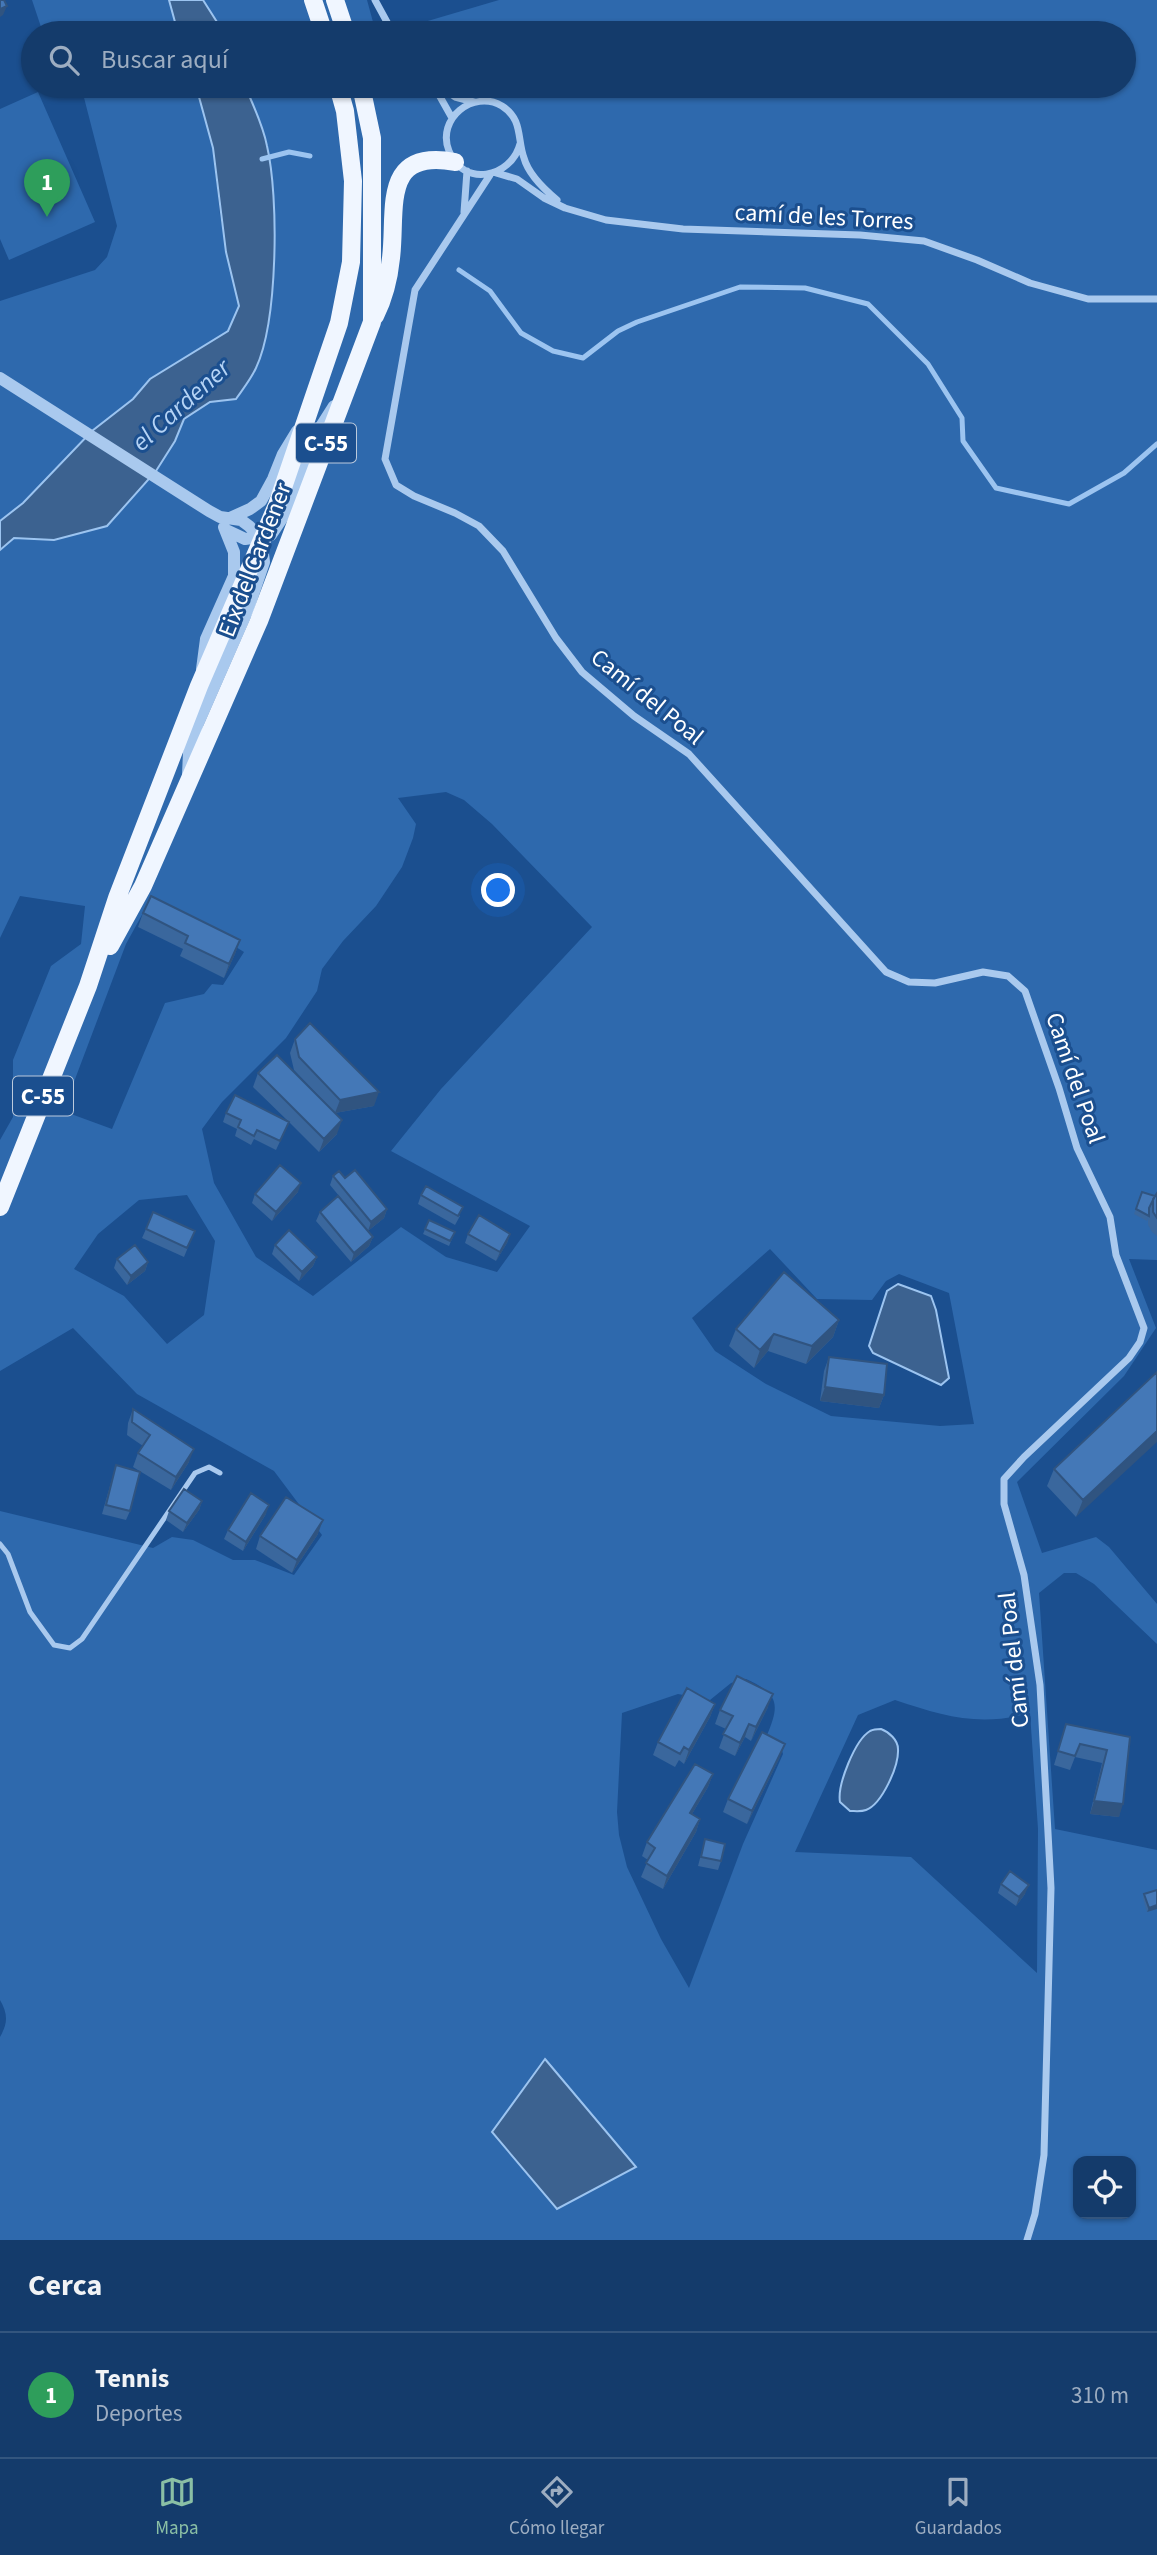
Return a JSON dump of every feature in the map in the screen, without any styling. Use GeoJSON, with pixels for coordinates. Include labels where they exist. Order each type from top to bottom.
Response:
{"type":"FeatureCollection","features":[{"type":"Feature","properties":{"kind":"main road"},"geometry":{"type":"LineString","coordinates":[[313,0],[320,21]]}},
{"type":"Feature","properties":{"kind":"main road"},"geometry":{"type":"LineString","coordinates":[[335,0],[342,21]]}},
{"type":"Feature","properties":{"kind":"main road","name":"C-55"},"geometry":{"type":"LineString","coordinates":[[199,687],[277,505],[339,323],[351,262],[353,181],[341,98]]}},
{"type":"Feature","properties":{"kind":"main road","name":"Eix del Cardener"},"geometry":{"type":"LineString","coordinates":[[88,986],[143,886],[260,621],[372,322],[372,138],[364,98]]}},
{"type":"Feature","properties":{"kind":"main road"},"geometry":{"type":"LineString","coordinates":[[372,322],[383,300],[391,258],[395,188],[404,173],[416,162],[436,158],[461,166]]}},
{"type":"Feature","properties":{"kind":"main road","name":"Eix del Cardener"},"geometry":{"type":"LineString","coordinates":[[0,1207],[88,986],[117,898],[199,687]]}},
{"type":"Feature","properties":{"kind":"street"},"geometry":{"type":"LineString","coordinates":[[375,0],[386,21]]}},
{"type":"Feature","properties":{"kind":"street"},"geometry":{"type":"LineString","coordinates":[[443,98],[452,118]]}},
{"type":"Feature","properties":{"kind":"street"},"geometry":{"type":"LineString","coordinates":[[459,98],[495,103],[509,111],[519,126],[524,161],[548,192],[565,208]]}},
{"type":"Feature","properties":{"kind":"street"},"geometry":{"type":"LineString","coordinates":[[475,102],[464,106],[452,118],[446,140],[449,152],[461,166],[478,175],[493,174],[510,165],[520,144]]}},
{"type":"Feature","properties":{"kind":"street"},"geometry":{"type":"LineString","coordinates":[[461,166],[464,216]]}},
{"type":"Feature","properties":{"kind":"street"},"geometry":{"type":"LineString","coordinates":[[464,216],[493,174]]}},
{"type":"Feature","properties":{"kind":"street","name":"camí de les Torres"},"geometry":{"type":"LineString","coordinates":[[493,174],[517,179],[544,198],[565,208],[606,220],[682,229],[860,235],[924,242],[978,260],[1030,284],[1088,299],[1157,299]]}},
{"type":"Feature","properties":{"kind":"street","name":"Camí del Poal"},"geometry":{"type":"LineString","coordinates":[[464,216],[415,290],[385,460],[396,485],[479,526],[503,551],[556,638],[582,672],[634,716],[690,754],[886,972],[909,982],[934,983],[983,972],[1008,976],[1025,991],[1077,1148],[1110,1217],[1116,1255],[1144,1328],[1140,1342],[1129,1358],[1004,1479],[1004,1504],[1024,1575],[1040,1685],[1051,1888],[1044,2155],[1035,2214],[1027,2240]]}},
{"type":"Feature","properties":{"kind":"street"},"geometry":{"type":"LineString","coordinates":[[0,378],[221,519],[245,539],[271,535],[289,508],[320,428],[346,387]]}},
{"type":"Feature","properties":{"kind":"street"},"geometry":{"type":"LineString","coordinates":[[221,519],[250,509],[261,501],[283,454],[308,412]]}},
{"type":"Feature","properties":{"kind":"street"},"geometry":{"type":"LineString","coordinates":[[199,687],[206,639],[234,576],[233,552],[221,519]]}},
{"type":"Feature","properties":{"kind":"street"},"geometry":{"type":"LineString","coordinates":[[187,783],[189,752],[198,723],[248,609],[264,562],[261,538]]}},
{"type":"Feature","properties":{"kind":"lane"},"geometry":{"type":"LineString","coordinates":[[0,1544],[8,1554],[30,1612],[54,1645],[71,1648],[82,1639],[195,1473],[209,1467],[220,1473]]}},
{"type":"Feature","properties":{"kind":"shaded area"},"geometry":{"type":"Polygon","coordinates":[[[32,0],[169,0],[175,21],[39,21],[32,0]]]}},
{"type":"Feature","properties":{"kind":"shaded area"},"geometry":{"type":"Polygon","coordinates":[[[203,0],[367,0],[373,21],[216,21],[203,0]]]}},
{"type":"Feature","properties":{"kind":"shaded area"},"geometry":{"type":"Polygon","coordinates":[[[499,0],[1157,0],[1157,1260],[1129,1259],[1156,1328],[1124,1376],[1017,1482],[1042,1553],[1096,1537],[1109,1547],[1157,1604],[1157,1644],[1094,1584],[1076,1573],[1064,1573],[1039,1593],[1055,1829],[1157,1850],[1157,2240],[0,2240],[0,2037],[6,2018],[0,2000],[0,1511],[153,1548],[172,1537],[193,1540],[233,1560],[255,1560],[294,1575],[322,1535],[274,1471],[137,1394],[73,1328],[0,1371],[0,1140],[13,1117],[13,1060],[51,966],[81,944],[85,906],[20,896],[0,938],[0,550],[14,538],[54,540],[107,526],[156,471],[175,441],[184,419],[210,402],[236,399],[257,368],[268,329],[274,230],[267,146],[249,98],[1136,98],[1136,21],[428,21],[499,0]],[[446,792],[398,798],[416,824],[402,867],[376,906],[343,941],[322,969],[317,991],[286,1038],[222,1102],[202,1129],[214,1183],[256,1257],[313,1296],[401,1227],[446,1257],[497,1272],[530,1226],[391,1151],[441,1089],[592,927],[492,824],[464,800],[446,792]],[[149,902],[126,944],[63,1111],[112,1129],[165,1003],[204,994],[212,984],[223,985],[244,952],[149,902]],[[187,1195],[139,1200],[98,1234],[74,1269],[124,1296],[167,1344],[204,1315],[215,1241],[187,1195]],[[770,1249],[692,1318],[715,1351],[766,1384],[831,1416],[940,1426],[974,1424],[949,1293],[899,1274],[886,1281],[872,1300],[817,1299],[770,1249]],[[746,1679],[731,1683],[710,1700],[678,1694],[622,1713],[617,1812],[619,1835],[627,1867],[661,1939],[689,1988],[743,1844],[783,1754],[780,1744],[767,1735],[774,1715],[774,1701],[765,1690],[746,1679]],[[895,1700],[858,1715],[795,1852],[911,1857],[1037,1973],[1038,1829],[1030,1713],[994,1719],[961,1718],[895,1700]]]}},
{"type":"Feature","properties":{"kind":"shaded area"},"geometry":{"type":"Polygon","coordinates":[[[25,98],[41,98],[95,222],[9,260],[0,239],[0,109],[25,98]]]}},
{"type":"Feature","properties":{"kind":"shaded area"},"geometry":{"type":"Polygon","coordinates":[[[84,98],[199,98],[213,148],[220,215],[239,306],[228,331],[150,379],[133,399],[92,431],[23,503],[0,521],[0,301],[95,270],[107,257],[117,226],[84,98]]]}},
{"type":"Feature","properties":{"kind":"water"},"geometry":{"type":"Polygon","coordinates":[[[169,0],[203,0],[216,21],[175,21],[169,0]]]}},
{"type":"Feature","properties":{"kind":"water","name":"el Cardener"},"geometry":{"type":"Polygon","coordinates":[[[199,98],[250,98],[267,146],[275,226],[269,321],[256,368],[236,399],[210,402],[184,419],[175,441],[156,471],[107,526],[54,540],[14,538],[0,550],[0,521],[23,503],[92,431],[133,399],[150,379],[228,331],[239,306],[226,252],[213,148],[199,98]]]}},
{"type":"Feature","properties":{"kind":"water"},"geometry":{"type":"Polygon","coordinates":[[[898,1284],[931,1296],[949,1378],[941,1385],[873,1353],[869,1346],[887,1291],[898,1284]]]}},
{"type":"Feature","properties":{"kind":"water"},"geometry":{"type":"Polygon","coordinates":[[[881,1729],[892,1737],[898,1746],[893,1774],[872,1806],[864,1811],[850,1811],[840,1802],[841,1785],[848,1764],[864,1736],[871,1730],[881,1729]]]}},
{"type":"Feature","properties":{"kind":"water"},"geometry":{"type":"Polygon","coordinates":[[[545,2059],[636,2167],[557,2209],[492,2132],[545,2059]]]}},
{"type":"Feature","properties":{"kind":"building"},"geometry":{"type":"Polygon","coordinates":[[[0,0],[4,0],[7,6],[0,9],[0,0]]]}},
{"type":"Feature","properties":{"kind":"building"},"geometry":{"type":"Polygon","coordinates":[[[151,896],[240,940],[229,964],[185,943],[188,936],[143,913],[151,896]]]}},
{"type":"Feature","properties":{"kind":"building"},"geometry":{"type":"Polygon","coordinates":[[[310,1023],[379,1092],[340,1100],[299,1057],[295,1039],[310,1023]]]}},
{"type":"Feature","properties":{"kind":"building"},"geometry":{"type":"Polygon","coordinates":[[[277,1055],[342,1120],[324,1139],[258,1073],[277,1055]]]}},
{"type":"Feature","properties":{"kind":"building"},"geometry":{"type":"Polygon","coordinates":[[[235,1095],[289,1122],[280,1141],[257,1130],[254,1136],[238,1127],[241,1120],[226,1113],[235,1095]]]}},
{"type":"Feature","properties":{"kind":"building"},"geometry":{"type":"Polygon","coordinates":[[[280,1165],[301,1183],[276,1212],[255,1194],[280,1165]]]}},
{"type":"Feature","properties":{"kind":"building"},"geometry":{"type":"Polygon","coordinates":[[[355,1170],[387,1209],[371,1222],[333,1176],[339,1171],[345,1178],[355,1170]]]}},
{"type":"Feature","properties":{"kind":"building"},"geometry":{"type":"Polygon","coordinates":[[[426,1186],[463,1207],[458,1216],[421,1195],[426,1186]]]}},
{"type":"Feature","properties":{"kind":"building"},"geometry":{"type":"Polygon","coordinates":[[[1142,1192],[1155,1196],[1149,1208],[1149,1216],[1136,1209],[1142,1192]]]}},
{"type":"Feature","properties":{"kind":"building"},"geometry":{"type":"Polygon","coordinates":[[[1157,1193],[1157,1218],[1153,1212],[1153,1199],[1157,1193]]]}},
{"type":"Feature","properties":{"kind":"building"},"geometry":{"type":"Polygon","coordinates":[[[338,1196],[373,1237],[354,1253],[320,1212],[338,1196]]]}},
{"type":"Feature","properties":{"kind":"building"},"geometry":{"type":"Polygon","coordinates":[[[153,1212],[195,1231],[187,1248],[146,1229],[153,1212]]]}},
{"type":"Feature","properties":{"kind":"building"},"geometry":{"type":"Polygon","coordinates":[[[479,1215],[510,1234],[500,1252],[468,1234],[479,1215]]]}},
{"type":"Feature","properties":{"kind":"building"},"geometry":{"type":"Polygon","coordinates":[[[429,1220],[455,1232],[450,1241],[425,1229],[429,1220]]]}},
{"type":"Feature","properties":{"kind":"building"},"geometry":{"type":"Polygon","coordinates":[[[289,1230],[317,1257],[302,1272],[275,1245],[289,1230]]]}},
{"type":"Feature","properties":{"kind":"building"},"geometry":{"type":"Polygon","coordinates":[[[135,1245],[148,1262],[131,1276],[117,1259],[135,1245]]]}},
{"type":"Feature","properties":{"kind":"building"},"geometry":{"type":"Polygon","coordinates":[[[784,1272],[839,1320],[812,1346],[774,1334],[760,1350],[736,1329],[784,1272]]]}},
{"type":"Feature","properties":{"kind":"building"},"geometry":{"type":"Polygon","coordinates":[[[829,1357],[887,1364],[884,1395],[825,1387],[829,1357]]]}},
{"type":"Feature","properties":{"kind":"building"},"geometry":{"type":"Polygon","coordinates":[[[1157,1372],[1157,1431],[1083,1500],[1054,1469],[1157,1372]]]}},
{"type":"Feature","properties":{"kind":"building"},"geometry":{"type":"Polygon","coordinates":[[[133,1409],[194,1449],[176,1477],[138,1453],[150,1435],[132,1422],[133,1409]]]}},
{"type":"Feature","properties":{"kind":"building"},"geometry":{"type":"Polygon","coordinates":[[[116,1465],[140,1472],[130,1511],[106,1505],[116,1465]]]}},
{"type":"Feature","properties":{"kind":"building"},"geometry":{"type":"Polygon","coordinates":[[[184,1489],[202,1501],[187,1523],[169,1511],[184,1489]]]}},
{"type":"Feature","properties":{"kind":"building"},"geometry":{"type":"Polygon","coordinates":[[[251,1493],[269,1505],[246,1542],[228,1530],[251,1493]]]}},
{"type":"Feature","properties":{"kind":"building"},"geometry":{"type":"Polygon","coordinates":[[[286,1497],[323,1520],[297,1560],[260,1536],[286,1497]]]}},
{"type":"Feature","properties":{"kind":"building"},"geometry":{"type":"Polygon","coordinates":[[[737,1676],[773,1694],[756,1727],[749,1724],[740,1743],[723,1734],[733,1716],[720,1710],[737,1676]]]}},
{"type":"Feature","properties":{"kind":"building"},"geometry":{"type":"Polygon","coordinates":[[[687,1688],[715,1704],[689,1750],[684,1747],[680,1754],[658,1742],[687,1688]]]}},
{"type":"Feature","properties":{"kind":"building"},"geometry":{"type":"Polygon","coordinates":[[[1066,1724],[1130,1737],[1123,1804],[1094,1801],[1107,1750],[1080,1744],[1075,1756],[1058,1751],[1066,1724]]]}},
{"type":"Feature","properties":{"kind":"building"},"geometry":{"type":"Polygon","coordinates":[[[762,1732],[785,1744],[752,1811],[728,1799],[762,1732]]]}},
{"type":"Feature","properties":{"kind":"building"},"geometry":{"type":"Polygon","coordinates":[[[695,1764],[713,1774],[690,1813],[700,1819],[667,1876],[646,1863],[655,1848],[647,1842],[695,1764]]]}},
{"type":"Feature","properties":{"kind":"building"},"geometry":{"type":"Polygon","coordinates":[[[705,1839],[725,1844],[721,1861],[701,1857],[705,1839]]]}},
{"type":"Feature","properties":{"kind":"building"},"geometry":{"type":"Polygon","coordinates":[[[1010,1871],[1029,1885],[1019,1897],[1001,1884],[1010,1871]]]}},
{"type":"Feature","properties":{"kind":"building"},"geometry":{"type":"Polygon","coordinates":[[[1157,1890],[1157,1905],[1149,1908],[1144,1894],[1157,1890]]]}},
{"type":"Feature","properties":{"kind":"waterway"},"geometry":{"type":"LineString","coordinates":[[262,159],[289,152],[310,156]]}},
{"type":"Feature","properties":{"kind":"waterway"},"geometry":{"type":"LineString","coordinates":[[459,270],[490,291],[521,333],[553,351],[583,358],[618,331],[637,322],[740,287],[805,288],[868,304],[928,364],[962,418],[963,441],[996,488],[1069,504],[1124,473],[1157,444]]}},
{"type":"Feature","properties":{"kind":"place","name":"Tennis"},"geometry":{"type":"Point","coordinates":[47,217]}}]}
